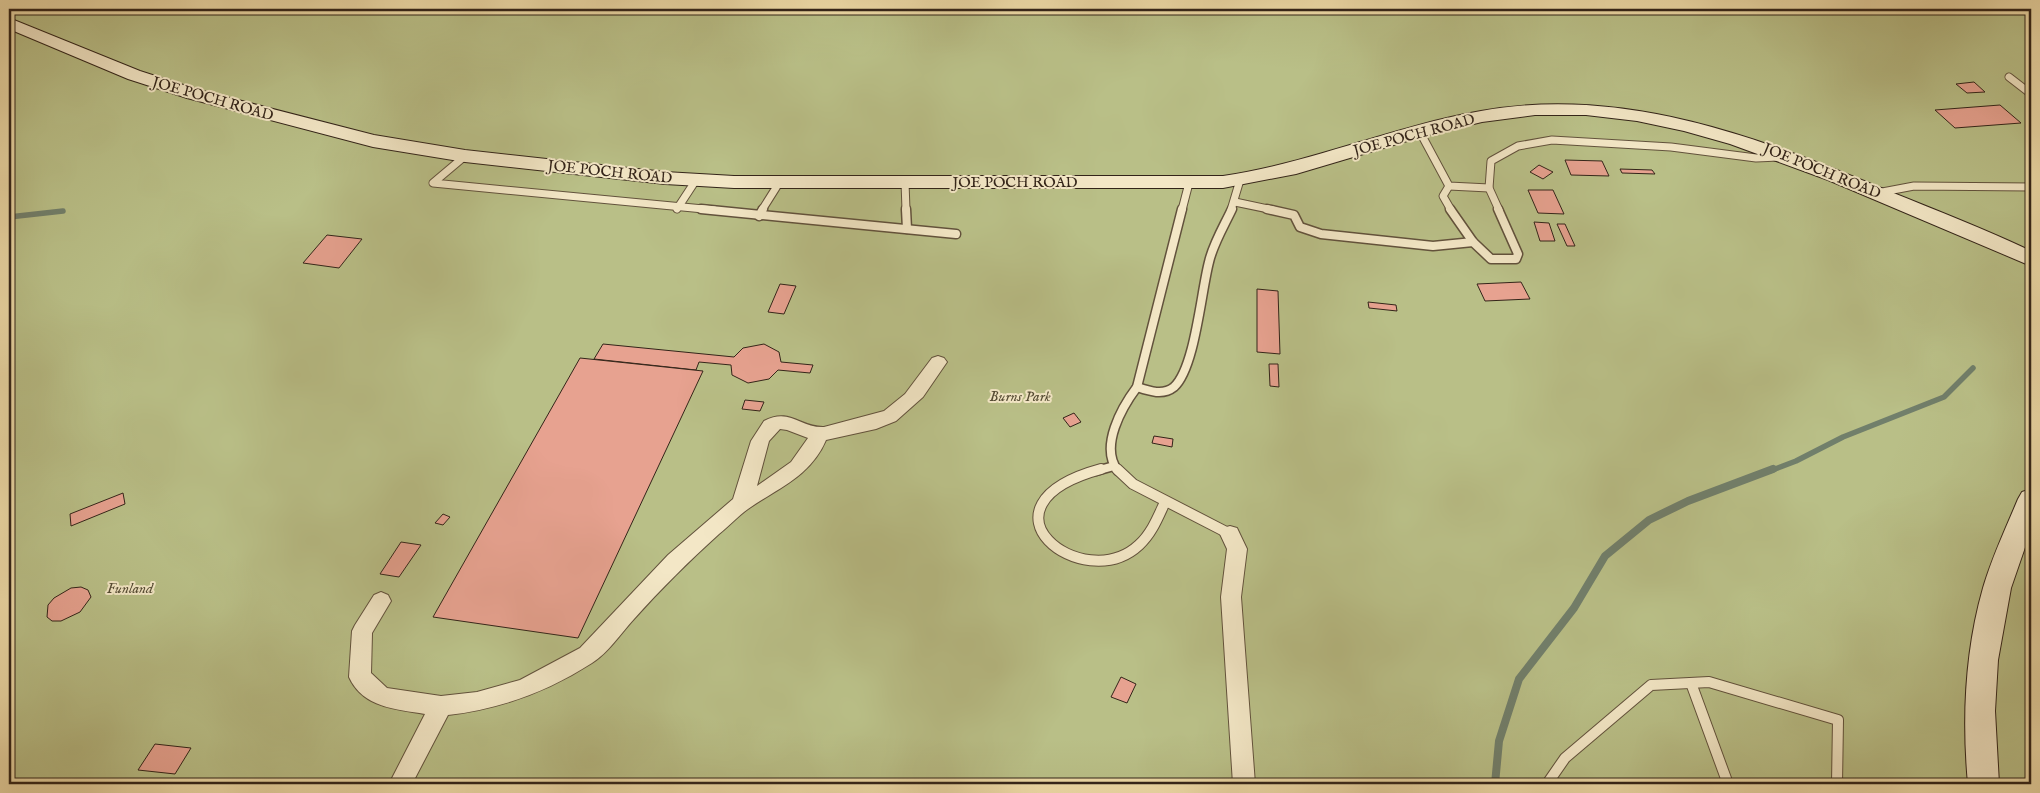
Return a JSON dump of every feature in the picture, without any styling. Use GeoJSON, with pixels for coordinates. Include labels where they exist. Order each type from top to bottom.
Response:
{"type":"FeatureCollection","features":[{"type":"Feature","properties":{"kind":"street","name":"JOE POCH ROAD"},"geometry":{"type":"LineString","coordinates":[[9,23],[134,75],[193,94],[373,141],[465,156],[696,180],[779,183],[1189,183],[1240,180],[1270,175],[1483,116],[1535,110],[1581,109],[1641,116],[1675,122],[1748,142],[1787,156],[2031,259]]}},
{"type":"Feature","properties":{"kind":"street","name":"JOE POCH ROAD"},"geometry":{"type":"LineString","coordinates":[[2010,249],[2031,254]]}},
{"type":"Feature","properties":{"kind":"street","name":"JOE POCH ROAD"},"geometry":{"type":"LineString","coordinates":[[2010,249],[2031,266]]}},
{"type":"Feature","properties":{"kind":"street"},"geometry":{"type":"LineString","coordinates":[[741,504],[747,493],[761,442],[769,427],[785,423],[796,425],[819,435],[890,416],[920,390],[938,362]]}},
{"type":"Feature","properties":{"kind":"street"},"geometry":{"type":"LineString","coordinates":[[381,601],[362,631],[360,677],[382,697],[442,706],[478,702],[522,689],[576,663],[587,655],[675,561],[741,504],[776,484],[804,461],[816,444],[819,435]]}},
{"type":"Feature","properties":{"kind":"street"},"geometry":{"type":"LineString","coordinates":[[1983,784],[1981,703],[1987,637],[1997,588],[2031,499]]}},
{"type":"Feature","properties":{"kind":"street"},"geometry":{"type":"LineString","coordinates":[[1230,534],[1237,550],[1231,597],[1244,784]]}},
{"type":"Feature","properties":{"kind":"street"},"geometry":{"type":"LineString","coordinates":[[400,784],[442,706]]}},
{"type":"Feature","properties":{"kind":"lane"},"geometry":{"type":"LineString","coordinates":[[2009,77],[2031,94]]}},
{"type":"Feature","properties":{"kind":"lane"},"geometry":{"type":"LineString","coordinates":[[1420,132],[1450,186]]}},
{"type":"Feature","properties":{"kind":"lane"},"geometry":{"type":"LineString","coordinates":[[1450,186],[1443,196],[1444,202],[1473,242],[1491,259],[1508,260],[1518,257],[1504,217],[1489,188],[1488,178],[1491,161],[1518,146],[1544,140],[1671,147],[1756,158],[1787,156]]}},
{"type":"Feature","properties":{"kind":"lane"},"geometry":{"type":"LineString","coordinates":[[465,156],[433,183],[677,209],[956,234]]}},
{"type":"Feature","properties":{"kind":"lane"},"geometry":{"type":"LineString","coordinates":[[677,209],[696,180]]}},
{"type":"Feature","properties":{"kind":"lane"},"geometry":{"type":"LineString","coordinates":[[1137,387],[1153,393],[1163,393],[1172,390],[1187,367],[1210,260],[1235,202],[1240,180]]}},
{"type":"Feature","properties":{"kind":"lane"},"geometry":{"type":"LineString","coordinates":[[905,182],[907,230]]}},
{"type":"Feature","properties":{"kind":"lane"},"geometry":{"type":"LineString","coordinates":[[760,216],[779,183]]}},
{"type":"Feature","properties":{"kind":"lane"},"geometry":{"type":"LineString","coordinates":[[1189,183],[1137,387],[1122,407],[1113,430],[1114,466],[1122,476],[1133,484],[1230,534]]}},
{"type":"Feature","properties":{"kind":"lane"},"geometry":{"type":"LineString","coordinates":[[1450,186],[1489,188]]}},
{"type":"Feature","properties":{"kind":"lane"},"geometry":{"type":"LineString","coordinates":[[1877,193],[1914,186],[2031,187]]}},
{"type":"Feature","properties":{"kind":"lane"},"geometry":{"type":"LineString","coordinates":[[1235,202],[1294,215],[1300,227],[1321,234],[1433,246],[1473,242]]}},
{"type":"Feature","properties":{"kind":"lane"},"geometry":{"type":"LineString","coordinates":[[1114,466],[1070,480],[1059,486],[1039,507],[1038,525],[1046,540],[1059,552],[1068,556],[1097,560],[1123,555],[1135,548],[1145,538],[1165,502]]}},
{"type":"Feature","properties":{"kind":"lane"},"geometry":{"type":"LineString","coordinates":[[1546,784],[1566,758],[1651,685],[1709,682],[1838,720],[1836,784]]}},
{"type":"Feature","properties":{"kind":"lane"},"geometry":{"type":"LineString","coordinates":[[1691,683],[1728,784]]}},
{"type":"Feature","properties":{"kind":"green space","name":"Burns Park"},"geometry":{"type":"Polygon","coordinates":[[[9,9],[2031,9],[2031,784],[9,784],[9,9]]]}},
{"type":"Feature","properties":{"kind":"building"},"geometry":{"type":"Polygon","coordinates":[[[1974,82],[1985,92],[1967,93],[1956,84],[1974,82]]]}},
{"type":"Feature","properties":{"kind":"building"},"geometry":{"type":"Polygon","coordinates":[[[2000,105],[2021,123],[1955,128],[1935,110],[2000,105]]]}},
{"type":"Feature","properties":{"kind":"building"},"geometry":{"type":"Polygon","coordinates":[[[1565,160],[1602,161],[1609,176],[1571,175],[1565,160]]]}},
{"type":"Feature","properties":{"kind":"building"},"geometry":{"type":"Polygon","coordinates":[[[1539,165],[1553,172],[1543,179],[1530,172],[1539,165]]]}},
{"type":"Feature","properties":{"kind":"building"},"geometry":{"type":"Polygon","coordinates":[[[1620,169],[1652,170],[1655,174],[1622,173],[1620,169]]]}},
{"type":"Feature","properties":{"kind":"building"},"geometry":{"type":"Polygon","coordinates":[[[1528,190],[1553,190],[1564,214],[1538,213],[1528,190]]]}},
{"type":"Feature","properties":{"kind":"building"},"geometry":{"type":"Polygon","coordinates":[[[1534,222],[1549,223],[1555,241],[1540,241],[1534,222]]]}},
{"type":"Feature","properties":{"kind":"building"},"geometry":{"type":"Polygon","coordinates":[[[1557,224],[1565,224],[1575,246],[1567,246],[1557,224]]]}},
{"type":"Feature","properties":{"kind":"building"},"geometry":{"type":"Polygon","coordinates":[[[327,235],[362,239],[339,268],[303,263],[327,235]]]}},
{"type":"Feature","properties":{"kind":"building"},"geometry":{"type":"Polygon","coordinates":[[[1521,282],[1530,299],[1485,301],[1477,284],[1521,282]]]}},
{"type":"Feature","properties":{"kind":"building"},"geometry":{"type":"Polygon","coordinates":[[[780,284],[796,286],[784,314],[768,312],[780,284]]]}},
{"type":"Feature","properties":{"kind":"building"},"geometry":{"type":"Polygon","coordinates":[[[1257,289],[1278,291],[1280,354],[1257,352],[1257,289]]]}},
{"type":"Feature","properties":{"kind":"building"},"geometry":{"type":"Polygon","coordinates":[[[1368,302],[1396,305],[1397,311],[1369,308],[1368,302]]]}},
{"type":"Feature","properties":{"kind":"building"},"geometry":{"type":"Polygon","coordinates":[[[603,344],[734,357],[743,348],[764,344],[779,352],[781,362],[813,365],[810,373],[778,370],[769,379],[748,383],[732,375],[731,365],[699,362],[696,370],[594,359],[603,344]]]}},
{"type":"Feature","properties":{"kind":"building"},"geometry":{"type":"Polygon","coordinates":[[[580,358],[703,371],[578,638],[433,617],[580,358]]]}},
{"type":"Feature","properties":{"kind":"building"},"geometry":{"type":"Polygon","coordinates":[[[1269,364],[1278,364],[1279,387],[1270,386],[1269,364]]]}},
{"type":"Feature","properties":{"kind":"building"},"geometry":{"type":"Polygon","coordinates":[[[745,400],[764,402],[760,411],[742,409],[745,400]]]}},
{"type":"Feature","properties":{"kind":"building"},"geometry":{"type":"Polygon","coordinates":[[[1074,413],[1081,422],[1070,427],[1063,418],[1074,413]]]}},
{"type":"Feature","properties":{"kind":"building"},"geometry":{"type":"Polygon","coordinates":[[[1154,436],[1173,439],[1172,447],[1152,443],[1154,436]]]}},
{"type":"Feature","properties":{"kind":"building"},"geometry":{"type":"Polygon","coordinates":[[[123,493],[125,504],[71,526],[70,514],[123,493]]]}},
{"type":"Feature","properties":{"kind":"building"},"geometry":{"type":"Polygon","coordinates":[[[443,514],[450,517],[443,525],[435,523],[443,514]]]}},
{"type":"Feature","properties":{"kind":"building"},"geometry":{"type":"Polygon","coordinates":[[[401,542],[421,545],[399,577],[380,574],[401,542]]]}},
{"type":"Feature","properties":{"kind":"building"},"geometry":{"type":"Polygon","coordinates":[[[81,587],[88,590],[91,597],[80,612],[61,621],[52,621],[47,617],[48,605],[54,598],[71,588],[81,587]]]}},
{"type":"Feature","properties":{"kind":"building"},"geometry":{"type":"Polygon","coordinates":[[[1121,677],[1136,684],[1127,703],[1111,697],[1121,677]]]}},
{"type":"Feature","properties":{"kind":"building"},"geometry":{"type":"Polygon","coordinates":[[[155,744],[191,748],[175,774],[138,770],[155,744]]]}},
{"type":"Feature","properties":{"kind":"waterway"},"geometry":{"type":"LineString","coordinates":[[9,217],[63,211]]}},
{"type":"Feature","properties":{"kind":"waterway"},"geometry":{"type":"LineString","coordinates":[[1770,471],[1796,461],[1843,437],[1944,397],[1973,368]]}},
{"type":"Feature","properties":{"kind":"waterway"},"geometry":{"type":"LineString","coordinates":[[1495,784],[1499,741],[1519,679],[1574,608],[1605,556],[1649,520],[1688,501],[1773,469]]}},
{"type":"Feature","properties":{"kind":"park label","name":"Funland"},"geometry":{"type":"Point","coordinates":[130,588]}}]}
